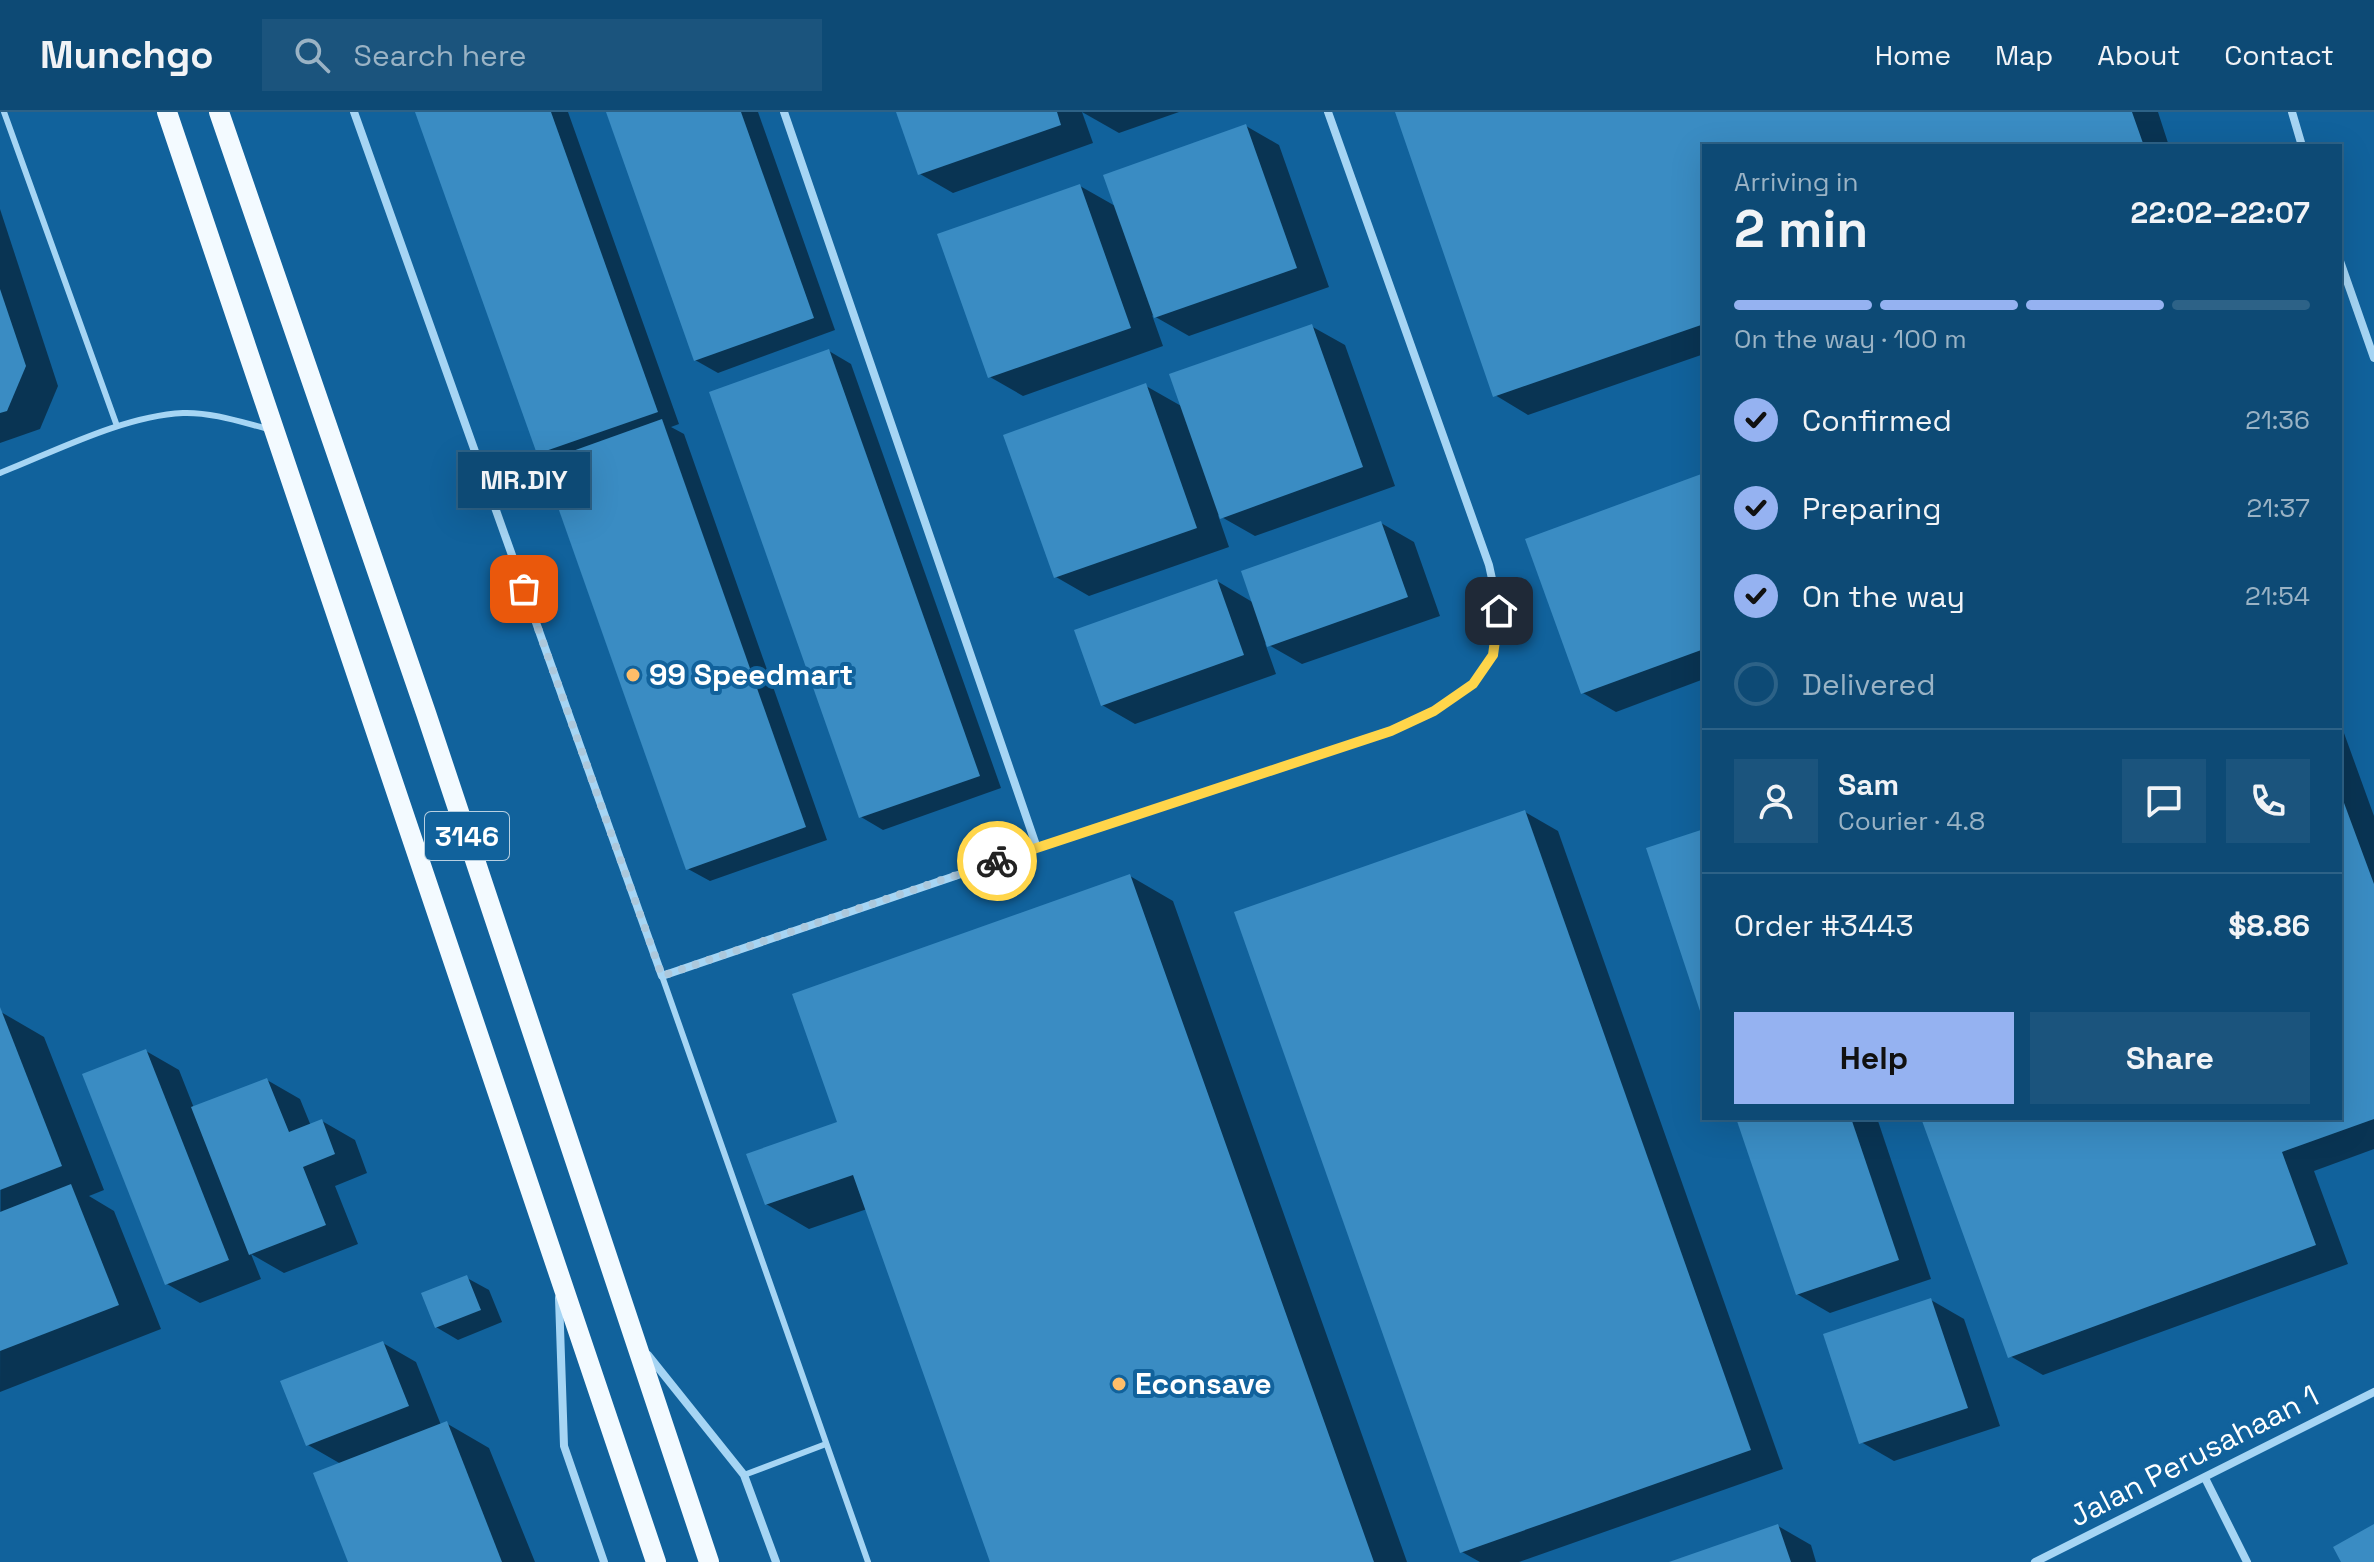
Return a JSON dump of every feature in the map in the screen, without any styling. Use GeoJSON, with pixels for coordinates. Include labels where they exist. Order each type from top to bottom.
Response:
{"type":"FeatureCollection","features":[{"type":"Feature","properties":{"kind":"main road","name":"3146"},"geometry":{"type":"LineString","coordinates":[[167,112],[656,1562]]}},
{"type":"Feature","properties":{"kind":"main road","name":"3146"},"geometry":{"type":"LineString","coordinates":[[219,112],[426,713],[709,1562]]}},
{"type":"Feature","properties":{"kind":"street"},"geometry":{"type":"LineString","coordinates":[[354,112],[662,976],[1391,731],[1434,711],[1473,684],[1493,655],[1499,611],[1489,565],[1328,112]]}},
{"type":"Feature","properties":{"kind":"street"},"geometry":{"type":"LineString","coordinates":[[784,112],[1037,848]]}},
{"type":"Feature","properties":{"kind":"street"},"geometry":{"type":"LineString","coordinates":[[2292,112],[2301,144]]}},
{"type":"Feature","properties":{"kind":"street"},"geometry":{"type":"LineString","coordinates":[[2342,267],[2374,358]]}},
{"type":"Feature","properties":{"kind":"street"},"geometry":{"type":"LineString","coordinates":[[558,1274],[564,1446],[604,1562]]}},
{"type":"Feature","properties":{"kind":"street"},"geometry":{"type":"LineString","coordinates":[[635,1339],[744,1475],[776,1562]]}},
{"type":"Feature","properties":{"kind":"street","name":"Jalan Perusahaan 1"},"geometry":{"type":"LineString","coordinates":[[2035,1562],[2374,1392]]}},
{"type":"Feature","properties":{"kind":"street"},"geometry":{"type":"LineString","coordinates":[[2205,1478],[2247,1562]]}},
{"type":"Feature","properties":{"kind":"lane"},"geometry":{"type":"LineString","coordinates":[[4,112],[117,426]]}},
{"type":"Feature","properties":{"kind":"lane"},"geometry":{"type":"LineString","coordinates":[[0,473],[117,426],[145,418],[185,413],[227,418],[273,430]]}},
{"type":"Feature","properties":{"kind":"lane"},"geometry":{"type":"LineString","coordinates":[[662,976],[868,1562]]}},
{"type":"Feature","properties":{"kind":"lane"},"geometry":{"type":"LineString","coordinates":[[744,1475],[826,1444]]}},
{"type":"Feature","properties":{"kind":"building"},"geometry":{"type":"Polygon","coordinates":[[[415,112],[551,112],[658,412],[537,454],[415,112]]]}},
{"type":"Feature","properties":{"kind":"building"},"geometry":{"type":"Polygon","coordinates":[[[606,112],[741,112],[814,318],[694,361],[606,112]]]}},
{"type":"Feature","properties":{"kind":"building"},"geometry":{"type":"Polygon","coordinates":[[[896,112],[1057,112],[1061,125],[918,175],[896,112]]]}},
{"type":"Feature","properties":{"kind":"building"},"geometry":{"type":"Polygon","coordinates":[[[1395,112],[2132,112],[2143,144],[1702,144],[1702,325],[1493,397],[1395,112]]]}},
{"type":"Feature","properties":{"kind":"building"},"geometry":{"type":"Polygon","coordinates":[[[1246,124],[1297,268],[1154,318],[1103,175],[1246,124]]]}},
{"type":"Feature","properties":{"kind":"building"},"geometry":{"type":"Polygon","coordinates":[[[1080,184],[1131,328],[988,378],[937,234],[1080,184]]]}},
{"type":"Feature","properties":{"kind":"building"},"geometry":{"type":"Polygon","coordinates":[[[0,289],[26,366],[7,411],[0,413],[0,289]]]}},
{"type":"Feature","properties":{"kind":"building"},"geometry":{"type":"Polygon","coordinates":[[[1312,324],[1363,467],[1220,519],[1169,374],[1312,324]]]}},
{"type":"Feature","properties":{"kind":"building"},"geometry":{"type":"Polygon","coordinates":[[[829,349],[980,776],[859,818],[709,392],[829,349]]]}},
{"type":"Feature","properties":{"kind":"building"},"geometry":{"type":"Polygon","coordinates":[[[1146,383],[1197,528],[1054,578],[1003,435],[1146,383]]]}},
{"type":"Feature","properties":{"kind":"building"},"geometry":{"type":"Polygon","coordinates":[[[662,419],[806,827],[686,870],[542,462],[662,419]]]}},
{"type":"Feature","properties":{"kind":"building"},"geometry":{"type":"Polygon","coordinates":[[[1702,474],[1702,650],[1581,694],[1525,539],[1702,474]]]}},
{"type":"Feature","properties":{"kind":"building"},"geometry":{"type":"Polygon","coordinates":[[[1381,521],[1408,597],[1267,647],[1241,571],[1381,521]]]}},
{"type":"Feature","properties":{"kind":"building"},"geometry":{"type":"Polygon","coordinates":[[[1217,579],[1244,655],[1101,706],[1074,630],[1217,579]]]}},
{"type":"Feature","properties":{"kind":"building"},"geometry":{"type":"Polygon","coordinates":[[[2342,797],[2374,884],[2374,1119],[2282,1152],[2316,1245],[2008,1358],[1922,1120],[2342,1120],[2342,797]]]}},
{"type":"Feature","properties":{"kind":"building"},"geometry":{"type":"Polygon","coordinates":[[[1525,810],[1751,1450],[1460,1553],[1234,912],[1525,810]]]}},
{"type":"Feature","properties":{"kind":"building"},"geometry":{"type":"Polygon","coordinates":[[[1702,830],[1702,1017],[1646,848],[1702,830]]]}},
{"type":"Feature","properties":{"kind":"building","name":"Econsave"},"geometry":{"type":"Polygon","coordinates":[[[1130,874],[1374,1562],[990,1562],[853,1175],[765,1205],[746,1154],[837,1122],[792,994],[1130,874]]]}},
{"type":"Feature","properties":{"kind":"building"},"geometry":{"type":"Polygon","coordinates":[[[0,1007],[62,1166],[0,1190],[0,1007]]]}},
{"type":"Feature","properties":{"kind":"building"},"geometry":{"type":"Polygon","coordinates":[[[146,1049],[229,1260],[165,1285],[82,1074],[146,1049]]]}},
{"type":"Feature","properties":{"kind":"building"},"geometry":{"type":"Polygon","coordinates":[[[267,1078],[289,1132],[322,1119],[335,1154],[303,1167],[326,1225],[249,1255],[191,1107],[267,1078]]]}},
{"type":"Feature","properties":{"kind":"building"},"geometry":{"type":"Polygon","coordinates":[[[1737,1120],[1852,1120],[1899,1260],[1796,1295],[1737,1120]]]}},
{"type":"Feature","properties":{"kind":"building"},"geometry":{"type":"Polygon","coordinates":[[[71,1184],[119,1305],[0,1351],[0,1212],[71,1184]]]}},
{"type":"Feature","properties":{"kind":"building"},"geometry":{"type":"Polygon","coordinates":[[[467,1275],[481,1310],[435,1328],[421,1293],[467,1275]]]}},
{"type":"Feature","properties":{"kind":"building"},"geometry":{"type":"Polygon","coordinates":[[[1931,1298],[1968,1408],[1859,1444],[1823,1334],[1931,1298]]]}},
{"type":"Feature","properties":{"kind":"building"},"geometry":{"type":"Polygon","coordinates":[[[383,1341],[409,1406],[306,1446],[280,1381],[383,1341]]]}},
{"type":"Feature","properties":{"kind":"building"},"geometry":{"type":"Polygon","coordinates":[[[447,1421],[502,1562],[348,1562],[313,1473],[447,1421]]]}},
{"type":"Feature","properties":{"kind":"building"},"geometry":{"type":"Polygon","coordinates":[[[1778,1524],[1791,1562],[1669,1562],[1778,1524]]]}},
{"type":"Feature","properties":{"kind":"building"},"geometry":{"type":"Polygon","coordinates":[[[2374,1524],[2374,1562],[2341,1562],[2333,1547],[2374,1524]]]}},
{"type":"Feature","properties":{"kind":"way so far"},"geometry":{"type":"LineString","coordinates":[[524,589],[662,976],[997,861]]}},
{"type":"Feature","properties":{"kind":"place","name":"MR.DIY"},"geometry":{"type":"Point","coordinates":[524,589]}},
{"type":"Feature","properties":{"kind":"place","name":"99 Speedmart"},"geometry":{"type":"Point","coordinates":[633,675]}},
{"type":"Feature","properties":{"kind":"place","name":"Econsave"},"geometry":{"type":"Point","coordinates":[1119,1384]}},
{"type":"Feature","properties":{"kind":"route"},"geometry":{"type":"LineString","coordinates":[[997,861],[1391,731],[1434,711],[1473,684],[1493,655],[1499,611]]}}]}
